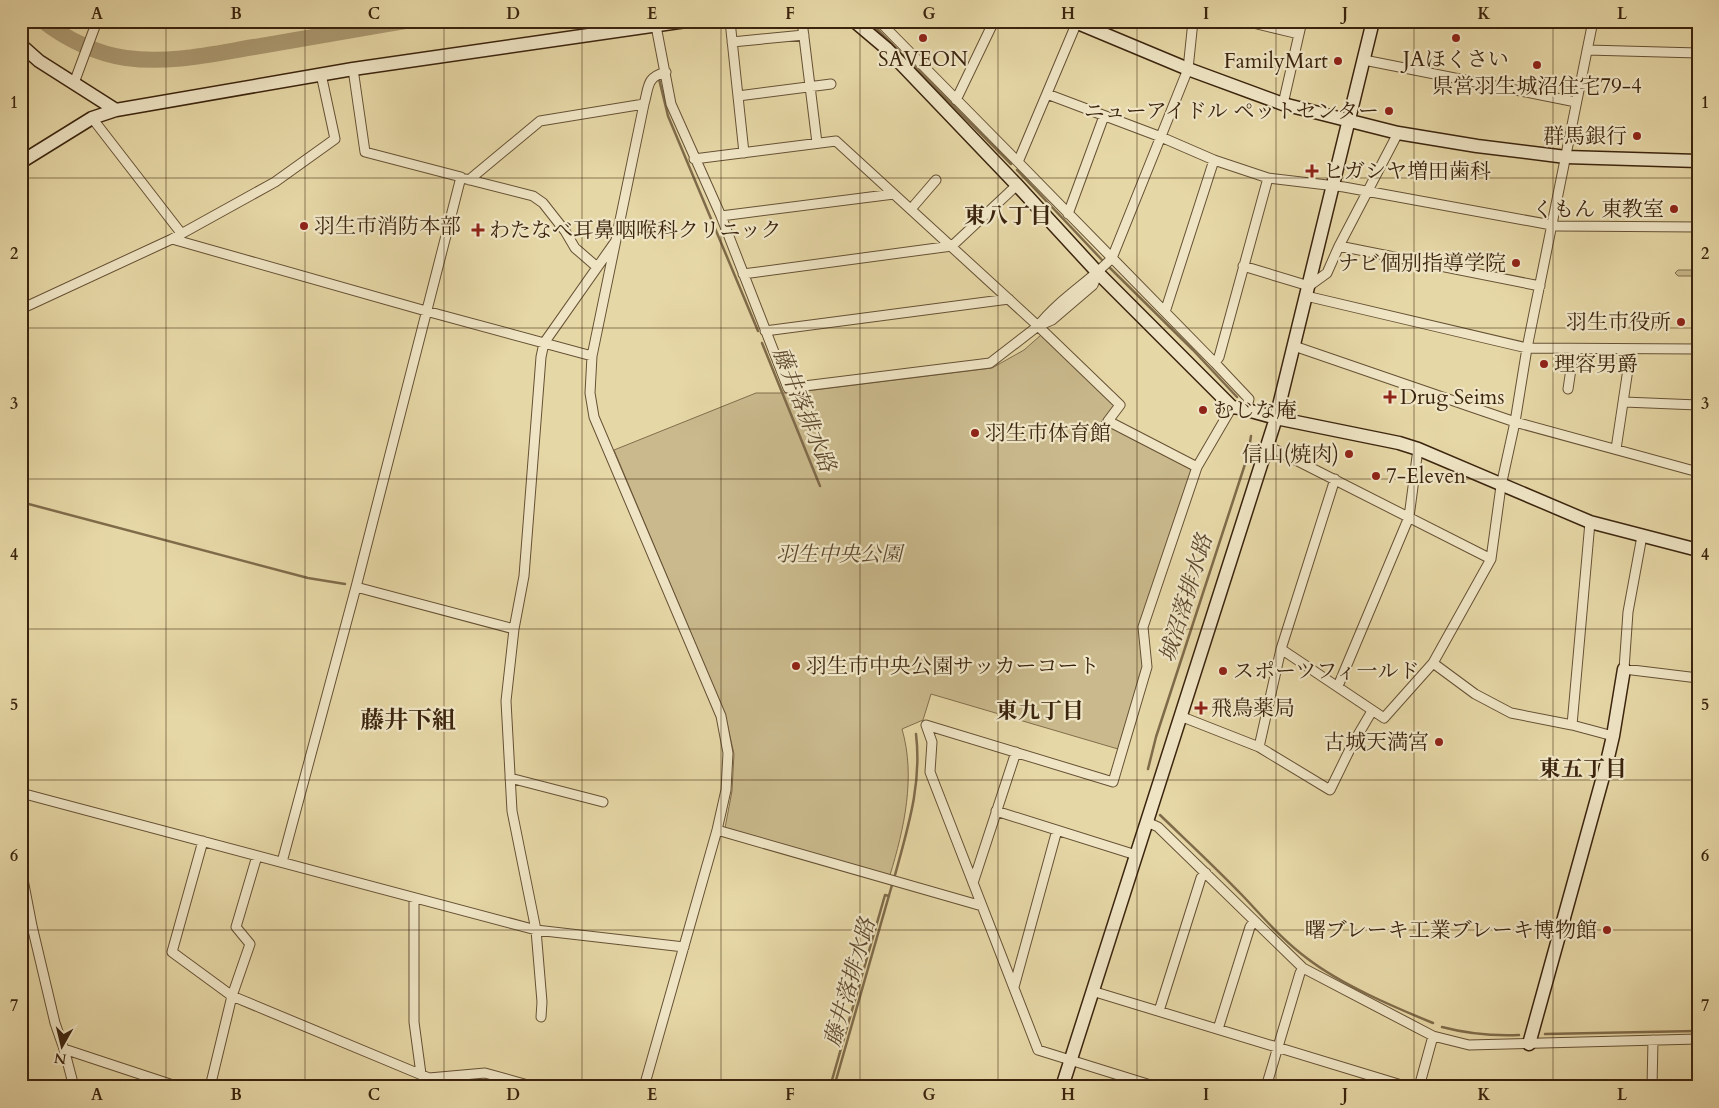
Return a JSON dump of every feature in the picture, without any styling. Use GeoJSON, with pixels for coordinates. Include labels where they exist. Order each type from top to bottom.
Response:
{"type":"FeatureCollection","features":[{"type":"Feature","properties":{"kind":"street"},"geometry":{"type":"LineString","coordinates":[[21,162],[92,118],[116,110],[353,69],[686,21]]}},
{"type":"Feature","properties":{"kind":"street"},"geometry":{"type":"LineString","coordinates":[[730,21],[744,152]]}},
{"type":"Feature","properties":{"kind":"street"},"geometry":{"type":"LineString","coordinates":[[802,21],[817,143]]}},
{"type":"Feature","properties":{"kind":"street"},"geometry":{"type":"LineString","coordinates":[[854,21],[886,48],[1017,184],[1098,273],[1232,407],[1399,443],[1418,449],[1501,486],[1590,522],[1698,550]]}},
{"type":"Feature","properties":{"kind":"street"},"geometry":{"type":"LineString","coordinates":[[879,21],[1215,362],[1249,399],[1246,410]]}},
{"type":"Feature","properties":{"kind":"street"},"geometry":{"type":"LineString","coordinates":[[956,100],[994,21]]}},
{"type":"Feature","properties":{"kind":"street"},"geometry":{"type":"LineString","coordinates":[[660,24],[671,104],[721,216],[788,388],[990,363],[1038,326],[1052,320],[1093,285],[1098,273],[1112,258],[1188,69],[1193,21]]}},
{"type":"Feature","properties":{"kind":"street"},"geometry":{"type":"LineString","coordinates":[[1245,21],[1299,34]]}},
{"type":"Feature","properties":{"kind":"street"},"geometry":{"type":"LineString","coordinates":[[1282,104],[1302,21]]}},
{"type":"Feature","properties":{"kind":"street"},"geometry":{"type":"LineString","coordinates":[[1062,1087],[1268,446],[1374,21]]}},
{"type":"Feature","properties":{"kind":"street"},"geometry":{"type":"LineString","coordinates":[[1281,649],[1384,718],[1433,663],[1490,559],[1501,486],[1515,422],[1527,348],[1593,21]]}},
{"type":"Feature","properties":{"kind":"street"},"geometry":{"type":"LineString","coordinates":[[1008,175],[1019,163],[1075,22],[1188,69],[1282,104],[1398,133],[1477,146],[1566,157],[1698,161]]}},
{"type":"Feature","properties":{"kind":"street"},"geometry":{"type":"LineString","coordinates":[[76,77],[96,25]]}},
{"type":"Feature","properties":{"kind":"street"},"geometry":{"type":"LineString","coordinates":[[732,42],[804,35]]}},
{"type":"Feature","properties":{"kind":"street"},"geometry":{"type":"LineString","coordinates":[[21,45],[39,61],[76,77],[116,110]]}},
{"type":"Feature","properties":{"kind":"street"},"geometry":{"type":"LineString","coordinates":[[1587,50],[1698,53]]}},
{"type":"Feature","properties":{"kind":"street"},"geometry":{"type":"LineString","coordinates":[[1364,60],[1576,102]]}},
{"type":"Feature","properties":{"kind":"street"},"geometry":{"type":"LineString","coordinates":[[353,69],[365,152],[533,196],[543,203],[565,231],[575,248],[597,267]]}},
{"type":"Feature","properties":{"kind":"street"},"geometry":{"type":"LineString","coordinates":[[644,1087],[717,830],[726,790],[728,753],[721,716],[594,417],[590,393],[592,356],[644,104],[651,79],[655,75],[666,72]]}},
{"type":"Feature","properties":{"kind":"street"},"geometry":{"type":"LineString","coordinates":[[21,309],[172,239],[275,182],[335,139],[321,74]]}},
{"type":"Feature","properties":{"kind":"street"},"geometry":{"type":"LineString","coordinates":[[738,96],[831,84]]}},
{"type":"Feature","properties":{"kind":"street"},"geometry":{"type":"LineString","coordinates":[[1047,94],[1161,137],[1214,160],[1268,178],[1367,191],[1552,226],[1698,227]]}},
{"type":"Feature","properties":{"kind":"street"},"geometry":{"type":"LineString","coordinates":[[282,862],[356,587],[426,312],[465,179],[540,121],[644,104]]}},
{"type":"Feature","properties":{"kind":"street"},"geometry":{"type":"LineString","coordinates":[[1068,214],[1104,116]]}},
{"type":"Feature","properties":{"kind":"street"},"geometry":{"type":"LineString","coordinates":[[92,118],[181,233]]}},
{"type":"Feature","properties":{"kind":"street"},"geometry":{"type":"LineString","coordinates":[[1307,291],[1327,273],[1339,246],[1398,133]]}},
{"type":"Feature","properties":{"kind":"street"},"geometry":{"type":"LineString","coordinates":[[694,159],[836,141],[952,246],[1120,405],[1108,421],[1197,467]]}},
{"type":"Feature","properties":{"kind":"street"},"geometry":{"type":"LineString","coordinates":[[1165,312],[1214,160]]}},
{"type":"Feature","properties":{"kind":"street"},"geometry":{"type":"LineString","coordinates":[[1215,362],[1219,357],[1268,178]]}},
{"type":"Feature","properties":{"kind":"street"},"geometry":{"type":"LineString","coordinates":[[911,209],[936,180]]}},
{"type":"Feature","properties":{"kind":"street"},"geometry":{"type":"LineString","coordinates":[[743,274],[952,246],[1017,184]]}},
{"type":"Feature","properties":{"kind":"street"},"geometry":{"type":"LineString","coordinates":[[721,216],[894,194]]}},
{"type":"Feature","properties":{"kind":"street"},"geometry":{"type":"LineString","coordinates":[[541,1016],[542,1002],[536,930],[512,810],[506,701],[514,629],[524,576],[541,357],[544,343],[617,238]]}},
{"type":"Feature","properties":{"kind":"street"},"geometry":{"type":"LineString","coordinates":[[172,239],[426,312],[592,356]]}},
{"type":"Feature","properties":{"kind":"street"},"geometry":{"type":"LineString","coordinates":[[1339,246],[1540,286]]}},
{"type":"Feature","properties":{"kind":"street"},"geometry":{"type":"LineString","coordinates":[[1243,266],[1307,291],[1527,348],[1698,349]]}},
{"type":"Feature","properties":{"kind":"street"},"geometry":{"type":"LineString","coordinates":[[765,331],[1009,299]]}},
{"type":"Feature","properties":{"kind":"street"},"geometry":{"type":"LineString","coordinates":[[1294,346],[1515,422],[1698,472]]}},
{"type":"Feature","properties":{"kind":"street"},"geometry":{"type":"LineString","coordinates":[[1568,389],[1574,349]]}},
{"type":"Feature","properties":{"kind":"street"},"geometry":{"type":"LineString","coordinates":[[1616,449],[1631,349]]}},
{"type":"Feature","properties":{"kind":"street"},"geometry":{"type":"LineString","coordinates":[[1624,402],[1698,405]]}},
{"type":"Feature","properties":{"kind":"street"},"geometry":{"type":"LineString","coordinates":[[1157,1087],[1038,1050],[930,772],[932,742],[926,725],[1113,782],[1147,667],[1143,627],[1197,467],[1232,407]]}},
{"type":"Feature","properties":{"kind":"street"},"geometry":{"type":"LineString","coordinates":[[1268,446],[1490,559]]}},
{"type":"Feature","properties":{"kind":"street"},"geometry":{"type":"LineString","coordinates":[[1338,686],[1409,517],[1418,449]]}},
{"type":"Feature","properties":{"kind":"street"},"geometry":{"type":"LineString","coordinates":[[1259,747],[1281,649],[1335,479]]}},
{"type":"Feature","properties":{"kind":"street"},"geometry":{"type":"LineString","coordinates":[[1572,724],[1590,522]]}},
{"type":"Feature","properties":{"kind":"street"},"geometry":{"type":"LineString","coordinates":[[1529,1044],[1613,736],[1624,669],[1628,612],[1642,536]]}},
{"type":"Feature","properties":{"kind":"street"},"geometry":{"type":"LineString","coordinates":[[356,587],[514,629]]}},
{"type":"Feature","properties":{"kind":"street"},"geometry":{"type":"LineString","coordinates":[[1433,663],[1475,694],[1511,713],[1572,724],[1613,736]]}},
{"type":"Feature","properties":{"kind":"street"},"geometry":{"type":"LineString","coordinates":[[1624,669],[1698,678]]}},
{"type":"Feature","properties":{"kind":"street"},"geometry":{"type":"LineString","coordinates":[[1180,716],[1259,747],[1330,790],[1372,710]]}},
{"type":"Feature","properties":{"kind":"street"},"geometry":{"type":"LineString","coordinates":[[973,883],[1016,752]]}},
{"type":"Feature","properties":{"kind":"street"},"geometry":{"type":"LineString","coordinates":[[510,778],[603,802]]}},
{"type":"Feature","properties":{"kind":"street"},"geometry":{"type":"LineString","coordinates":[[21,793],[536,930],[684,947]]}},
{"type":"Feature","properties":{"kind":"street"},"geometry":{"type":"LineString","coordinates":[[996,812],[1136,855]]}},
{"type":"Feature","properties":{"kind":"street"},"geometry":{"type":"LineString","coordinates":[[1146,822],[1158,827],[1303,968],[1434,1036],[1469,1045],[1698,1039]]}},
{"type":"Feature","properties":{"kind":"street"},"geometry":{"type":"LineString","coordinates":[[717,830],[982,906]]}},
{"type":"Feature","properties":{"kind":"street"},"geometry":{"type":"LineString","coordinates":[[1014,987],[1057,830]]}},
{"type":"Feature","properties":{"kind":"street"},"geometry":{"type":"LineString","coordinates":[[203,841],[172,952],[232,996],[429,1078],[485,1073],[535,1087]]}},
{"type":"Feature","properties":{"kind":"street"},"geometry":{"type":"LineString","coordinates":[[210,1087],[232,996],[250,944],[236,927],[257,856]]}},
{"type":"Feature","properties":{"kind":"street"},"geometry":{"type":"LineString","coordinates":[[21,869],[32,926],[53,1014],[74,1087]]}},
{"type":"Feature","properties":{"kind":"street"},"geometry":{"type":"LineString","coordinates":[[1160,1011],[1201,878],[1206,872]]}},
{"type":"Feature","properties":{"kind":"street"},"geometry":{"type":"LineString","coordinates":[[414,898],[414,1022],[421,1074]]}},
{"type":"Feature","properties":{"kind":"street"},"geometry":{"type":"LineString","coordinates":[[1218,1029],[1250,927],[1254,921]]}},
{"type":"Feature","properties":{"kind":"street"},"geometry":{"type":"LineString","coordinates":[[1266,1087],[1303,968]]}},
{"type":"Feature","properties":{"kind":"street"},"geometry":{"type":"LineString","coordinates":[[1092,991],[1408,1087]]}},
{"type":"Feature","properties":{"kind":"street"},"geometry":{"type":"LineString","coordinates":[[1419,1087],[1434,1036]]}},
{"type":"Feature","properties":{"kind":"street"},"geometry":{"type":"LineString","coordinates":[[1652,1087],[1653,1040]]}},
{"type":"Feature","properties":{"kind":"street"},"geometry":{"type":"LineString","coordinates":[[64,1048],[179,1087]]}},
{"type":"Feature","properties":{"kind":"green space"},"geometry":{"type":"Polygon","coordinates":[[[1678,270],[1697,270],[1697,276],[1678,276],[1675,273],[1678,270]]]}},
{"type":"Feature","properties":{"kind":"green space","name":"羽生中央公園"},"geometry":{"type":"Polygon","coordinates":[[[1041,335],[1115,406],[1101,422],[1192,470],[1140,626],[1143,666],[1118,749],[931,694],[923,720],[902,729],[906,747],[908,784],[904,821],[890,875],[725,828],[732,791],[734,754],[725,714],[614,450],[756,393],[790,393],[992,368],[1024,350],[1041,335]]]}},
{"type":"Feature","properties":{"kind":"waterway"},"geometry":{"type":"LineString","coordinates":[[43,21],[72,40],[93,49],[115,56],[142,60],[206,55],[405,21]]}},
{"type":"Feature","properties":{"kind":"waterway","name":"城沼落排水路"},"geometry":{"type":"LineString","coordinates":[[869,21],[1011,164]]}},
{"type":"Feature","properties":{"kind":"waterway","name":"藤井落排水路"},"geometry":{"type":"LineString","coordinates":[[659,79],[668,116],[758,331]]}},
{"type":"Feature","properties":{"kind":"waterway","name":"城沼落排水路"},"geometry":{"type":"LineString","coordinates":[[1017,170],[1103,261]]}},
{"type":"Feature","properties":{"kind":"waterway","name":"城沼落排水路"},"geometry":{"type":"LineString","coordinates":[[1110,268],[1193,350],[1237,397]]}},
{"type":"Feature","properties":{"kind":"waterway","name":"藤井落排水路"},"geometry":{"type":"LineString","coordinates":[[762,343],[820,486]]}},
{"type":"Feature","properties":{"kind":"waterway","name":"城沼落排水路"},"geometry":{"type":"LineString","coordinates":[[1148,769],[1156,737],[1248,455],[1251,436]]}},
{"type":"Feature","properties":{"kind":"waterway"},"geometry":{"type":"LineString","coordinates":[[21,502],[308,578],[345,584]]}},
{"type":"Feature","properties":{"kind":"waterway","name":"藤井落排水路"},"geometry":{"type":"LineString","coordinates":[[895,875],[913,805],[917,770],[916,734]]}},
{"type":"Feature","properties":{"kind":"waterway","name":"城沼落排水路"},"geometry":{"type":"LineString","coordinates":[[1160,815],[1282,937],[1308,959],[1336,978],[1385,1003],[1433,1023]]}},
{"type":"Feature","properties":{"kind":"waterway","name":"藤井落排水路"},"geometry":{"type":"LineString","coordinates":[[834,1087],[892,885]]}},
{"type":"Feature","properties":{"kind":"waterway","name":"藤井落排水路"},"geometry":{"type":"LineString","coordinates":[[830,1087],[885,895],[889,896]]}},
{"type":"Feature","properties":{"kind":"waterway","name":"城沼落排水路"},"geometry":{"type":"LineString","coordinates":[[1442,1027],[1480,1034],[1519,1035]]}},
{"type":"Feature","properties":{"kind":"waterway","name":"城沼落排水路"},"geometry":{"type":"LineString","coordinates":[[1545,1034],[1696,1031]]}},
{"type":"Feature","properties":{"kind":"place","name":"SAVEON"},"geometry":{"type":"Point","coordinates":[923,38]}},
{"type":"Feature","properties":{"kind":"place","name":"JAほくさい"},"geometry":{"type":"Point","coordinates":[1456,38]}},
{"type":"Feature","properties":{"kind":"place","name":"FamilyMart"},"geometry":{"type":"Point","coordinates":[1338,61]}},
{"type":"Feature","properties":{"kind":"place","name":"県営羽生城沼住宅79-4"},"geometry":{"type":"Point","coordinates":[1537,65]}},
{"type":"Feature","properties":{"kind":"place","name":"ニューアイドル ペットセンター"},"geometry":{"type":"Point","coordinates":[1389,111]}},
{"type":"Feature","properties":{"kind":"place","name":"群馬銀行"},"geometry":{"type":"Point","coordinates":[1637,136]}},
{"type":"Feature","properties":{"kind":"place","name":"ヒガシヤ増田歯科"},"geometry":{"type":"Point","coordinates":[1312,171]}},
{"type":"Feature","properties":{"kind":"place","name":"くもん 東教室"},"geometry":{"type":"Point","coordinates":[1674,209]}},
{"type":"Feature","properties":{"kind":"place","name":"羽生市消防本部"},"geometry":{"type":"Point","coordinates":[304,226]}},
{"type":"Feature","properties":{"kind":"place","name":"わたなべ耳鼻咽喉科クリニック"},"geometry":{"type":"Point","coordinates":[478,230]}},
{"type":"Feature","properties":{"kind":"place","name":"ナビ個別指導学院"},"geometry":{"type":"Point","coordinates":[1516,263]}},
{"type":"Feature","properties":{"kind":"place","name":"羽生市役所"},"geometry":{"type":"Point","coordinates":[1681,322]}},
{"type":"Feature","properties":{"kind":"place","name":"理容男爵"},"geometry":{"type":"Point","coordinates":[1544,364]}},
{"type":"Feature","properties":{"kind":"place","name":"Drug Seims"},"geometry":{"type":"Point","coordinates":[1390,397]}},
{"type":"Feature","properties":{"kind":"place","name":"むじな庵"},"geometry":{"type":"Point","coordinates":[1203,410]}},
{"type":"Feature","properties":{"kind":"place","name":"羽生市体育館"},"geometry":{"type":"Point","coordinates":[975,433]}},
{"type":"Feature","properties":{"kind":"place","name":"信山(焼肉)"},"geometry":{"type":"Point","coordinates":[1349,454]}},
{"type":"Feature","properties":{"kind":"place","name":"7-Eleven"},"geometry":{"type":"Point","coordinates":[1376,476]}},
{"type":"Feature","properties":{"kind":"place","name":"羽生市中央公園サッカーコート"},"geometry":{"type":"Point","coordinates":[796,666]}},
{"type":"Feature","properties":{"kind":"place","name":"スポーツフィ一ルド"},"geometry":{"type":"Point","coordinates":[1223,671]}},
{"type":"Feature","properties":{"kind":"place","name":"飛鳥薬局"},"geometry":{"type":"Point","coordinates":[1201,708]}},
{"type":"Feature","properties":{"kind":"place","name":"古城天満宮"},"geometry":{"type":"Point","coordinates":[1439,742]}},
{"type":"Feature","properties":{"kind":"place","name":"曙ブレーキ工業ブレーキ博物館"},"geometry":{"type":"Point","coordinates":[1607,930]}},
{"type":"Feature","properties":{"kind":"district","name":"東八丁目"},"geometry":{"type":"Point","coordinates":[1008,215]}},
{"type":"Feature","properties":{"kind":"district","name":"東九丁目"},"geometry":{"type":"Point","coordinates":[1040,710]}},
{"type":"Feature","properties":{"kind":"district","name":"藤井下組"},"geometry":{"type":"Point","coordinates":[408,720]}},
{"type":"Feature","properties":{"kind":"district","name":"東五丁目"},"geometry":{"type":"Point","coordinates":[1583,768]}}]}
